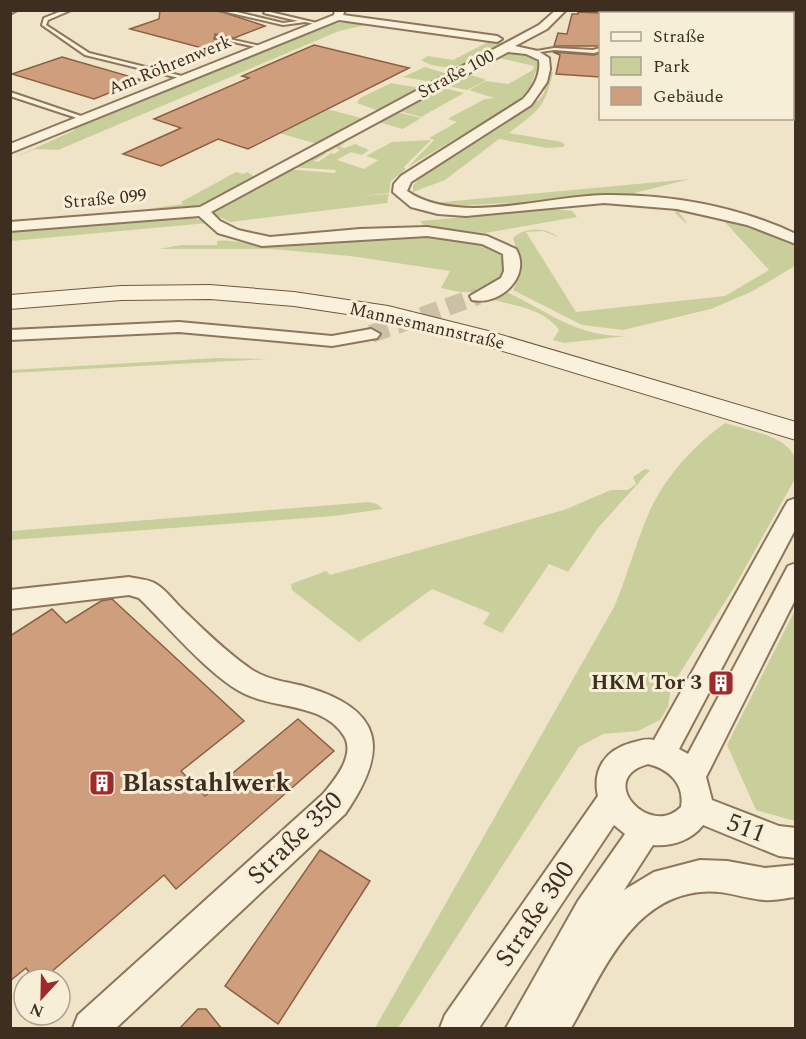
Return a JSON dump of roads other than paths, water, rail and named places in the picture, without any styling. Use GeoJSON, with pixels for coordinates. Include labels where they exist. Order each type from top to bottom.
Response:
{"type":"FeatureCollection","features":[{"type":"Feature","properties":{"kind":"main road","name":"Mannesmannstraße"},"geometry":{"type":"LineString","coordinates":[[10,302],[121,293],[220,293],[294,299],[388,313],[479,336],[785,428]]}},
{"type":"Feature","properties":{"kind":"street"},"geometry":{"type":"LineString","coordinates":[[339,14],[500,44],[543,27],[562,10]]}},
{"type":"Feature","properties":{"kind":"street"},"geometry":{"type":"LineString","coordinates":[[620,10],[655,12]]}},
{"type":"Feature","properties":{"kind":"street","name":"Am Röhrenwerk"},"geometry":{"type":"LineString","coordinates":[[10,149],[339,14]]}},
{"type":"Feature","properties":{"kind":"street","name":"Straße 100"},"geometry":{"type":"LineString","coordinates":[[203,211],[500,44],[533,52]]}},
{"type":"Feature","properties":{"kind":"street"},"geometry":{"type":"LineString","coordinates":[[533,52],[543,58],[545,63],[537,92],[527,102],[406,179],[401,184],[400,192],[407,200],[419,207],[455,212],[603,199],[679,205],[756,224],[795,240]]}},
{"type":"Feature","properties":{"kind":"street"},"geometry":{"type":"LineString","coordinates":[[203,211],[227,231],[252,240],[270,242],[445,231],[495,242],[510,252],[513,273],[507,284],[478,296]]}},
{"type":"Feature","properties":{"kind":"street","name":"Straße 099"},"geometry":{"type":"LineString","coordinates":[[10,227],[203,211]]}},
{"type":"Feature","properties":{"kind":"street"},"geometry":{"type":"LineString","coordinates":[[10,335],[179,327],[332,341],[371,334]]}},
{"type":"Feature","properties":{"kind":"street"},"geometry":{"type":"LineString","coordinates":[[661,754],[795,506]]}},
{"type":"Feature","properties":{"kind":"street"},"geometry":{"type":"LineString","coordinates":[[691,776],[747,672],[795,572]]}},
{"type":"Feature","properties":{"kind":"street","name":"Straße 350"},"geometry":{"type":"LineString","coordinates":[[10,600],[129,586],[147,590],[251,685],[307,699],[344,715],[360,734],[362,754],[354,780],[334,804],[91,1029]]}},
{"type":"Feature","properties":{"kind":"street"},"geometry":{"type":"LineString","coordinates":[[635,752],[661,754],[678,763],[691,776],[696,787],[697,809],[692,819],[672,831],[646,829],[632,822],[613,800],[610,775],[615,765],[635,752]]}},
{"type":"Feature","properties":{"kind":"street","name":"Straße 300"},"geometry":{"type":"LineString","coordinates":[[458,1029],[613,800]]}},
{"type":"Feature","properties":{"kind":"street","name":"511"},"geometry":{"type":"LineString","coordinates":[[697,809],[779,841],[795,843]]}},
{"type":"Feature","properties":{"kind":"street"},"geometry":{"type":"LineString","coordinates":[[525,1029],[590,913],[646,829]]}},
{"type":"Feature","properties":{"kind":"street"},"geometry":{"type":"LineString","coordinates":[[552,1029],[607,934],[633,903],[654,888],[700,876],[727,877],[765,884],[795,881]]}},
{"type":"Feature","properties":{"kind":"lane"},"geometry":{"type":"LineString","coordinates":[[69,10],[46,20],[44,25],[87,54],[187,78]]}},
{"type":"Feature","properties":{"kind":"lane"},"geometry":{"type":"LineString","coordinates":[[220,10],[283,24],[304,21]]}},
{"type":"Feature","properties":{"kind":"lane"},"geometry":{"type":"LineString","coordinates":[[266,12],[319,24]]}},
{"type":"Feature","properties":{"kind":"lane"},"geometry":{"type":"LineString","coordinates":[[218,37],[260,47]]}},
{"type":"Feature","properties":{"kind":"lane"},"geometry":{"type":"LineString","coordinates":[[533,52],[554,49],[594,52],[599,50]]}},
{"type":"Feature","properties":{"kind":"lane"},"geometry":{"type":"LineString","coordinates":[[10,94],[85,120]]}},
{"type":"Feature","properties":{"kind":"tunnel"},"geometry":{"type":"LineString","coordinates":[[371,334],[478,296]]}},
{"type":"Feature","properties":{"kind":"place","name":"HKM Tor 3"},"geometry":{"type":"Point","coordinates":[721,683]}},
{"type":"Feature","properties":{"kind":"place","name":"Blasstahlwerk"},"geometry":{"type":"Point","coordinates":[102,783]}}]}
